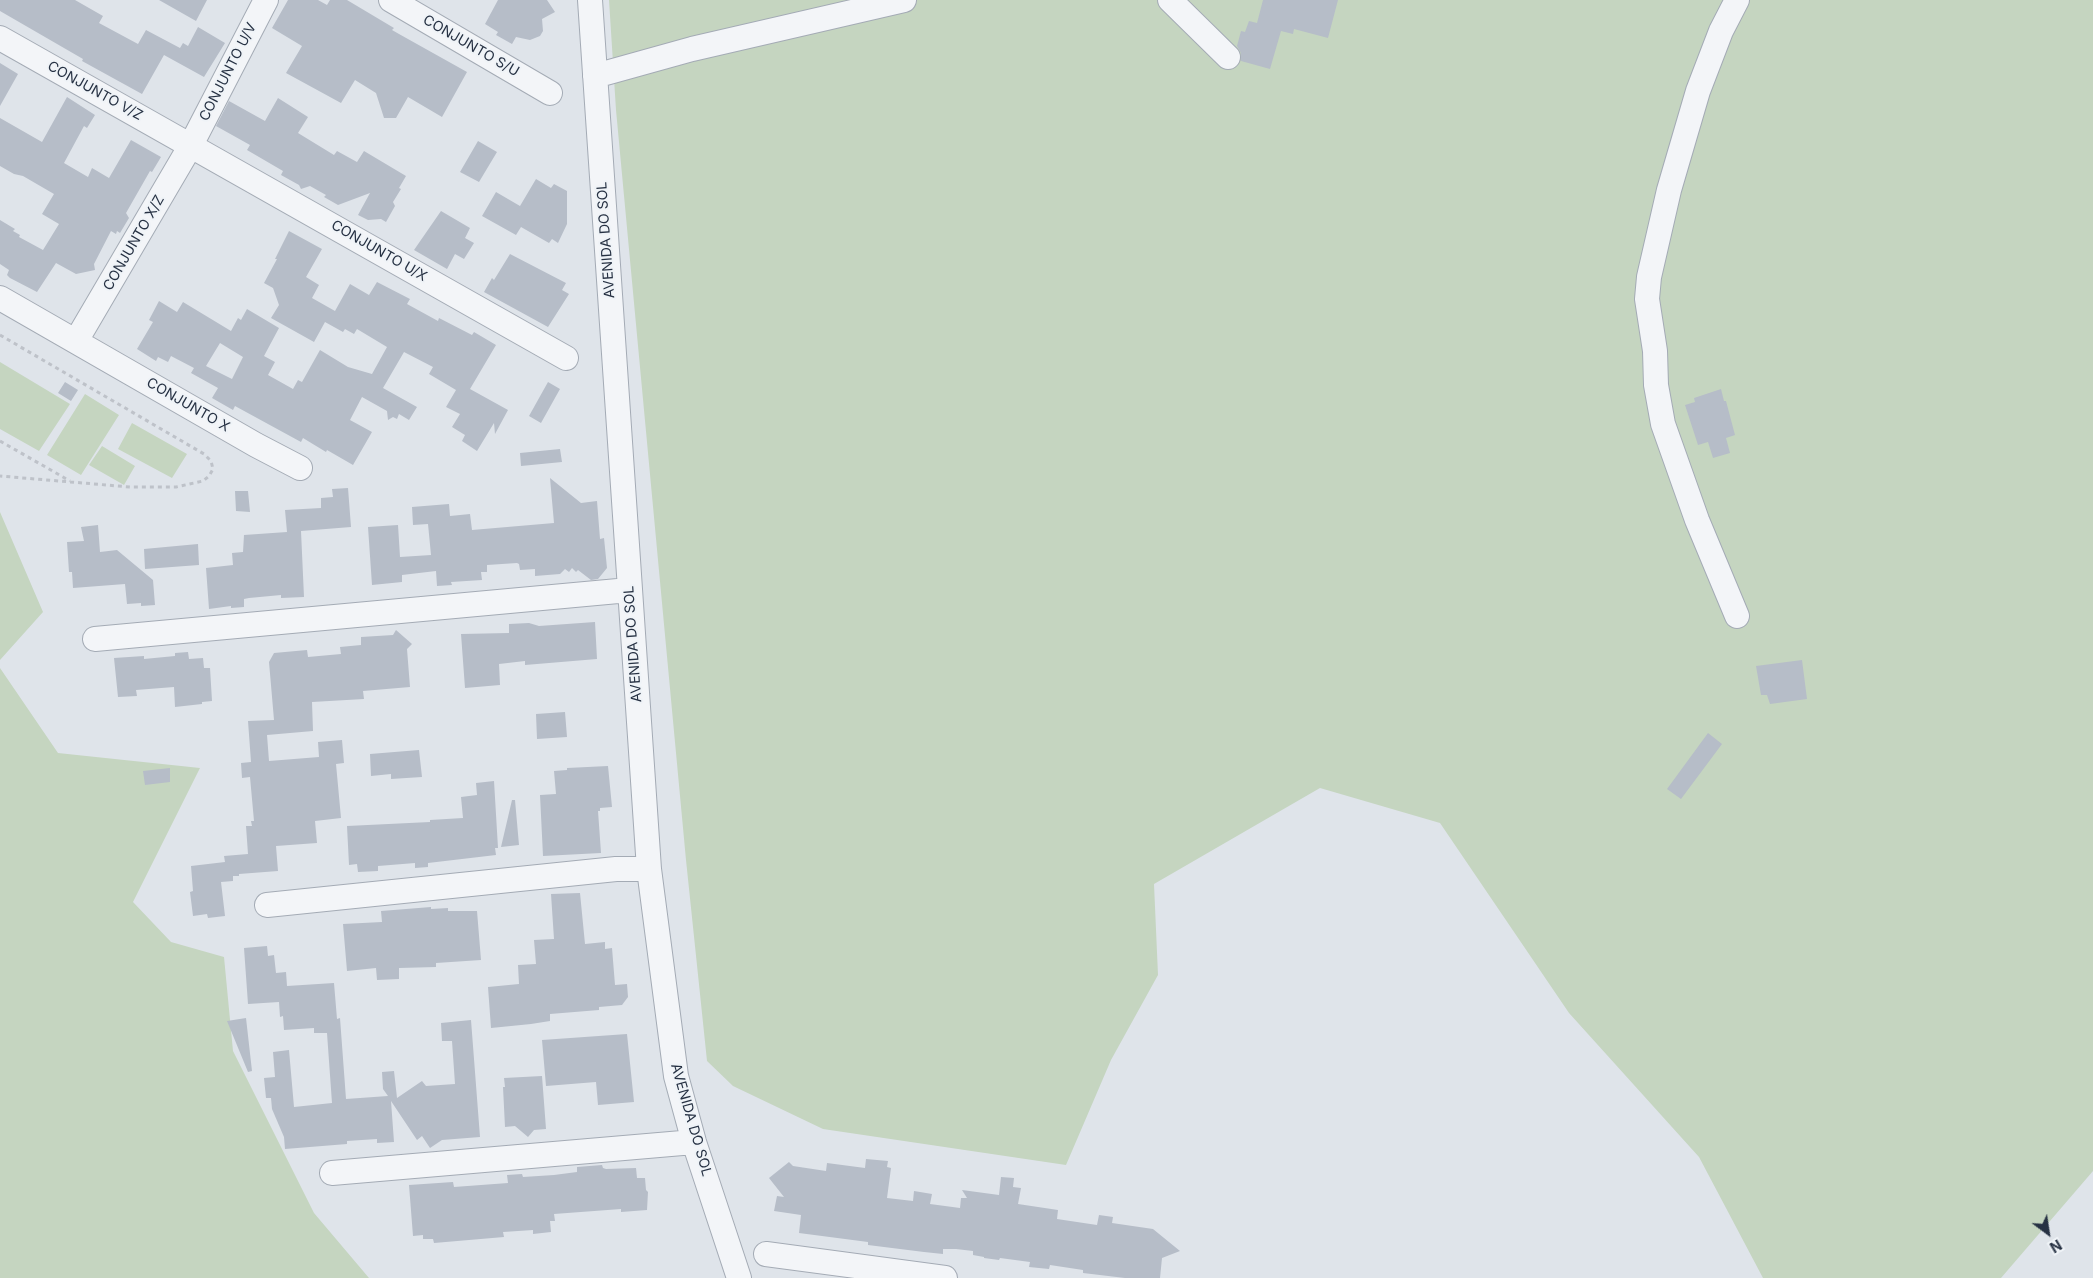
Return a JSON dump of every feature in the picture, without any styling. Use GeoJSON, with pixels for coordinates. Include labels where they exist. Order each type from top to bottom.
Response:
{"type":"FeatureCollection","features":[{"type":"Feature","properties":{"kind":"street","name":"CONJUNTO U/V"},"geometry":{"type":"LineString","coordinates":[[191,145],[266,0]]}},
{"type":"Feature","properties":{"kind":"street","name":"CONJUNTO S/U"},"geometry":{"type":"LineString","coordinates":[[391,0],[550,93]]}},
{"type":"Feature","properties":{"kind":"street","name":"AVENIDA DO SOL"},"geometry":{"type":"LineString","coordinates":[[590,0],[649,868],[676,1076],[694,1142],[739,1278]]}},
{"type":"Feature","properties":{"kind":"street"},"geometry":{"type":"LineString","coordinates":[[595,76],[692,49],[904,0]]}},
{"type":"Feature","properties":{"kind":"street"},"geometry":{"type":"LineString","coordinates":[[1170,0],[1228,57]]}},
{"type":"Feature","properties":{"kind":"street"},"geometry":{"type":"LineString","coordinates":[[1737,0],[1721,31],[1698,91],[1669,190],[1649,277],[1647,299],[1655,351],[1656,384],[1663,424],[1700,529],[1737,616]]}},
{"type":"Feature","properties":{"kind":"street","name":"CONJUNTO V/Z"},"geometry":{"type":"LineString","coordinates":[[0,38],[191,145]]}},
{"type":"Feature","properties":{"kind":"street","name":"CONJUNTO X/Z"},"geometry":{"type":"LineString","coordinates":[[76,341],[191,145]]}},
{"type":"Feature","properties":{"kind":"street","name":"CONJUNTO U/X"},"geometry":{"type":"LineString","coordinates":[[191,145],[566,358]]}},
{"type":"Feature","properties":{"kind":"street","name":"CONJUNTO X"},"geometry":{"type":"LineString","coordinates":[[0,298],[256,445],[300,468]]}},
{"type":"Feature","properties":{"kind":"street"},"geometry":{"type":"LineString","coordinates":[[96,639],[629,590]]}},
{"type":"Feature","properties":{"kind":"street"},"geometry":{"type":"LineString","coordinates":[[267,905],[616,869],[649,868]]}},
{"type":"Feature","properties":{"kind":"street"},"geometry":{"type":"LineString","coordinates":[[332,1174],[694,1142]]}},
{"type":"Feature","properties":{"kind":"street"},"geometry":{"type":"LineString","coordinates":[[766,1254],[945,1278]]}},
{"type":"Feature","properties":{"kind":"path"},"geometry":{"type":"LineString","coordinates":[[0,335],[204,454],[210,461],[213,469],[203,481],[176,487],[130,487],[0,476]]}},
{"type":"Feature","properties":{"kind":"path"},"geometry":{"type":"LineString","coordinates":[[0,441],[72,483]]}},
{"type":"Feature","properties":{"kind":"green space"},"geometry":{"type":"Polygon","coordinates":[[[609,0],[2093,0],[2093,1171],[2001,1278],[1763,1278],[1699,1157],[1569,1013],[1440,823],[1320,788],[1154,884],[1158,975],[1111,1060],[1066,1165],[823,1129],[733,1086],[707,1061],[686,860],[616,110],[609,0]]]}},
{"type":"Feature","properties":{"kind":"green space"},"geometry":{"type":"Polygon","coordinates":[[[0,362],[70,404],[39,451],[0,429],[0,362]]]}},
{"type":"Feature","properties":{"kind":"green space"},"geometry":{"type":"Polygon","coordinates":[[[85,394],[119,415],[81,475],[47,455],[85,394]]]}},
{"type":"Feature","properties":{"kind":"green space"},"geometry":{"type":"Polygon","coordinates":[[[132,423],[187,454],[172,478],[118,449],[132,423]]]}},
{"type":"Feature","properties":{"kind":"green space"},"geometry":{"type":"Polygon","coordinates":[[[102,446],[135,466],[124,485],[89,465],[102,446]]]}},
{"type":"Feature","properties":{"kind":"green space"},"geometry":{"type":"Polygon","coordinates":[[[0,512],[43,612],[0,660],[0,512]]]}},
{"type":"Feature","properties":{"kind":"green space"},"geometry":{"type":"Polygon","coordinates":[[[0,668],[58,753],[200,768],[133,902],[171,942],[224,957],[233,1051],[314,1213],[369,1278],[0,1278],[0,668]]]}},
{"type":"Feature","properties":{"kind":"building"},"geometry":{"type":"Polygon","coordinates":[[[0,0],[75,0],[103,16],[99,23],[138,44],[146,30],[180,48],[183,43],[188,46],[198,27],[225,43],[204,77],[164,55],[142,94],[82,61],[83,59],[0,11],[0,0]]]}},
{"type":"Feature","properties":{"kind":"building"},"geometry":{"type":"Polygon","coordinates":[[[159,0],[207,0],[196,21],[159,0]]]}},
{"type":"Feature","properties":{"kind":"building"},"geometry":{"type":"Polygon","coordinates":[[[288,0],[318,0],[327,5],[330,0],[347,0],[394,28],[392,30],[467,72],[442,117],[408,97],[396,118],[384,118],[376,93],[355,80],[341,103],[286,73],[302,46],[272,28],[288,0]]]}},
{"type":"Feature","properties":{"kind":"building"},"geometry":{"type":"Polygon","coordinates":[[[498,0],[547,0],[555,12],[542,19],[543,31],[540,36],[530,40],[516,37],[512,44],[496,35],[498,32],[485,24],[498,0]]]}},
{"type":"Feature","properties":{"kind":"building"},"geometry":{"type":"Polygon","coordinates":[[[1263,0],[1338,0],[1328,38],[1294,29],[1293,34],[1281,31],[1270,69],[1241,61],[1241,53],[1237,46],[1241,31],[1245,32],[1249,21],[1257,23],[1263,0]]]}},
{"type":"Feature","properties":{"kind":"building"},"geometry":{"type":"Polygon","coordinates":[[[0,63],[18,74],[0,106],[0,63]]]}},
{"type":"Feature","properties":{"kind":"building"},"geometry":{"type":"Polygon","coordinates":[[[67,97],[95,115],[87,128],[84,126],[64,163],[88,177],[92,168],[109,178],[131,140],[161,157],[152,172],[150,171],[126,213],[129,218],[120,233],[117,231],[116,234],[111,231],[94,264],[95,270],[76,274],[56,263],[37,292],[10,278],[7,275],[9,270],[0,264],[0,220],[15,229],[13,231],[20,235],[19,237],[43,250],[59,224],[42,214],[54,194],[23,176],[14,174],[0,166],[0,118],[42,142],[67,97]]]}},
{"type":"Feature","properties":{"kind":"building"},"geometry":{"type":"Polygon","coordinates":[[[278,98],[308,117],[298,133],[334,155],[337,151],[357,162],[364,151],[406,176],[393,202],[395,206],[386,222],[381,219],[368,220],[358,215],[370,193],[338,205],[324,197],[326,195],[310,186],[301,189],[299,185],[281,175],[283,171],[247,150],[250,145],[216,126],[229,101],[265,121],[278,98]]]}},
{"type":"Feature","properties":{"kind":"building"},"geometry":{"type":"Polygon","coordinates":[[[478,141],[497,152],[479,182],[460,172],[478,141]]]}},
{"type":"Feature","properties":{"kind":"building"},"geometry":{"type":"Polygon","coordinates":[[[536,179],[551,188],[554,184],[567,191],[567,224],[558,243],[552,239],[549,243],[521,227],[516,235],[482,216],[496,192],[520,206],[536,179]]]}},
{"type":"Feature","properties":{"kind":"building"},"geometry":{"type":"Polygon","coordinates":[[[441,211],[470,228],[465,238],[474,243],[464,259],[455,254],[447,269],[414,250],[441,211]]]}},
{"type":"Feature","properties":{"kind":"building"},"geometry":{"type":"Polygon","coordinates":[[[289,231],[322,249],[306,277],[319,285],[312,298],[335,311],[350,284],[369,295],[377,282],[410,299],[407,304],[438,321],[439,318],[472,335],[474,332],[496,345],[470,389],[508,410],[495,434],[494,423],[477,451],[462,441],[465,435],[452,427],[460,414],[446,407],[456,390],[429,374],[433,367],[404,352],[383,388],[417,407],[409,420],[399,414],[397,419],[393,417],[388,420],[387,411],[362,397],[350,420],[372,432],[353,465],[303,438],[301,442],[235,406],[233,410],[212,398],[218,388],[191,373],[194,368],[171,356],[168,362],[158,357],[156,361],[137,349],[153,322],[149,320],[159,301],[177,312],[183,302],[231,331],[238,318],[241,320],[247,309],[279,328],[264,356],[275,362],[268,375],[293,389],[298,380],[302,382],[320,350],[348,367],[372,374],[387,347],[357,329],[354,334],[345,329],[343,332],[325,322],[314,342],[271,318],[279,305],[273,288],[264,283],[277,259],[275,259],[289,231]],[[220,343],[206,366],[232,379],[243,357],[220,343]]]}},
{"type":"Feature","properties":{"kind":"building"},"geometry":{"type":"Polygon","coordinates":[[[510,254],[566,283],[562,290],[569,294],[548,327],[484,292],[510,254]]]}},
{"type":"Feature","properties":{"kind":"building"},"geometry":{"type":"Polygon","coordinates":[[[65,382],[78,390],[71,401],[58,393],[65,382]]]}},
{"type":"Feature","properties":{"kind":"building"},"geometry":{"type":"Polygon","coordinates":[[[548,382],[560,389],[541,423],[529,416],[548,382]]]}},
{"type":"Feature","properties":{"kind":"building"},"geometry":{"type":"Polygon","coordinates":[[[1721,389],[1735,435],[1726,438],[1730,453],[1713,458],[1708,442],[1698,445],[1685,405],[1695,402],[1694,398],[1721,389]]]}},
{"type":"Feature","properties":{"kind":"building"},"geometry":{"type":"Polygon","coordinates":[[[560,449],[562,462],[521,466],[520,453],[560,449]]]}},
{"type":"Feature","properties":{"kind":"building"},"geometry":{"type":"Polygon","coordinates":[[[550,478],[581,503],[597,501],[600,539],[604,538],[607,568],[598,579],[591,580],[578,570],[576,572],[572,568],[569,572],[565,569],[560,574],[535,576],[535,569],[520,570],[517,563],[487,565],[487,572],[481,572],[482,580],[451,582],[452,585],[437,586],[436,571],[402,575],[402,582],[372,585],[368,527],[398,525],[400,557],[431,555],[428,524],[413,525],[412,507],[449,504],[450,516],[470,514],[472,530],[554,523],[550,478]]]}},
{"type":"Feature","properties":{"kind":"building"},"geometry":{"type":"Polygon","coordinates":[[[348,488],[351,527],[301,531],[304,597],[281,598],[281,595],[249,598],[244,599],[244,607],[231,608],[231,606],[209,609],[206,568],[233,565],[232,553],[243,552],[244,535],[287,532],[285,510],[321,508],[321,498],[333,497],[332,489],[348,488]]]}},
{"type":"Feature","properties":{"kind":"building"},"geometry":{"type":"Polygon","coordinates":[[[235,491],[248,491],[250,512],[236,511],[235,491]]]}},
{"type":"Feature","properties":{"kind":"building"},"geometry":{"type":"Polygon","coordinates":[[[98,525],[100,552],[117,550],[153,580],[155,605],[127,604],[125,584],[73,588],[72,572],[69,572],[67,542],[84,541],[81,527],[98,525]]]}},
{"type":"Feature","properties":{"kind":"building"},"geometry":{"type":"Polygon","coordinates":[[[198,544],[199,565],[145,569],[144,549],[198,544]]]}},
{"type":"Feature","properties":{"kind":"building"},"geometry":{"type":"Polygon","coordinates":[[[595,622],[597,659],[525,665],[525,661],[499,664],[500,685],[465,688],[461,634],[509,633],[509,624],[529,623],[539,626],[595,622]]]}},
{"type":"Feature","properties":{"kind":"building"},"geometry":{"type":"Polygon","coordinates":[[[396,630],[412,644],[407,649],[410,687],[363,691],[364,699],[312,702],[313,731],[267,735],[269,761],[319,757],[318,742],[342,740],[344,763],[336,764],[341,818],[315,821],[317,843],[276,846],[278,871],[239,874],[239,876],[233,876],[233,881],[221,882],[225,916],[208,918],[207,914],[193,916],[190,892],[193,891],[191,866],[225,862],[224,856],[248,854],[246,826],[252,826],[251,821],[254,821],[250,777],[242,778],[241,763],[251,762],[248,721],[274,720],[269,662],[274,653],[307,650],[308,657],[341,654],[340,647],[361,645],[361,637],[393,635],[396,630]]]}},
{"type":"Feature","properties":{"kind":"building"},"geometry":{"type":"Polygon","coordinates":[[[188,652],[189,659],[203,658],[204,668],[210,668],[212,701],[175,707],[174,687],[136,690],[137,696],[118,697],[114,658],[144,656],[144,659],[175,656],[175,653],[188,652]]]}},
{"type":"Feature","properties":{"kind":"building"},"geometry":{"type":"Polygon","coordinates":[[[1802,660],[1807,699],[1770,704],[1767,695],[1761,695],[1756,666],[1802,660]]]}},
{"type":"Feature","properties":{"kind":"building"},"geometry":{"type":"Polygon","coordinates":[[[565,712],[567,737],[537,739],[536,714],[565,712]]]}},
{"type":"Feature","properties":{"kind":"building"},"geometry":{"type":"Polygon","coordinates":[[[1708,733],[1722,744],[1681,799],[1667,789],[1708,733]]]}},
{"type":"Feature","properties":{"kind":"building"},"geometry":{"type":"Polygon","coordinates":[[[419,750],[422,777],[391,779],[391,774],[371,776],[370,754],[419,750]]]}},
{"type":"Feature","properties":{"kind":"building"},"geometry":{"type":"Polygon","coordinates":[[[608,766],[612,807],[600,808],[600,811],[598,811],[601,853],[543,856],[540,795],[556,794],[554,771],[567,770],[567,768],[608,766]]]}},
{"type":"Feature","properties":{"kind":"building"},"geometry":{"type":"Polygon","coordinates":[[[170,768],[170,782],[145,785],[143,771],[170,768]]]}},
{"type":"Feature","properties":{"kind":"building"},"geometry":{"type":"Polygon","coordinates":[[[494,781],[498,848],[495,848],[496,855],[428,863],[428,867],[415,868],[415,863],[378,866],[378,871],[358,872],[357,864],[349,865],[347,826],[430,822],[430,820],[463,818],[461,797],[477,795],[476,783],[494,781]]]}},
{"type":"Feature","properties":{"kind":"building"},"geometry":{"type":"Polygon","coordinates":[[[512,800],[515,800],[519,845],[501,847],[512,800]]]}},
{"type":"Feature","properties":{"kind":"building"},"geometry":{"type":"Polygon","coordinates":[[[580,893],[585,944],[605,942],[605,949],[612,948],[615,985],[627,984],[628,997],[622,1005],[599,1007],[599,1010],[550,1014],[550,1021],[491,1028],[488,987],[519,984],[518,965],[536,964],[534,940],[554,939],[551,894],[580,893]]]}},
{"type":"Feature","properties":{"kind":"building"},"geometry":{"type":"Polygon","coordinates":[[[431,907],[431,909],[448,908],[448,911],[477,911],[481,960],[436,963],[436,967],[399,968],[399,979],[377,980],[376,968],[347,971],[343,924],[382,922],[381,911],[431,907]]]}},
{"type":"Feature","properties":{"kind":"building"},"geometry":{"type":"Polygon","coordinates":[[[267,946],[268,956],[274,955],[276,973],[286,972],[287,986],[334,983],[337,1019],[340,1018],[346,1099],[388,1096],[383,1089],[382,1072],[394,1071],[397,1098],[422,1081],[426,1086],[455,1084],[452,1041],[442,1041],[441,1023],[471,1020],[480,1137],[442,1140],[430,1148],[422,1136],[417,1140],[391,1101],[394,1142],[377,1143],[377,1139],[347,1141],[347,1144],[285,1149],[284,1137],[272,1109],[271,1098],[266,1098],[264,1078],[275,1077],[273,1052],[289,1050],[294,1107],[332,1103],[327,1033],[314,1033],[314,1028],[284,1030],[283,1016],[280,1017],[279,1002],[248,1004],[244,948],[267,946]]]}},
{"type":"Feature","properties":{"kind":"building"},"geometry":{"type":"Polygon","coordinates":[[[246,1018],[252,1071],[248,1072],[227,1021],[246,1018]]]}},
{"type":"Feature","properties":{"kind":"building"},"geometry":{"type":"Polygon","coordinates":[[[627,1034],[634,1102],[598,1105],[596,1082],[546,1086],[542,1040],[627,1034]]]}},
{"type":"Feature","properties":{"kind":"building"},"geometry":{"type":"Polygon","coordinates":[[[542,1076],[546,1129],[534,1130],[528,1137],[515,1126],[505,1127],[504,1078],[542,1076]]]}},
{"type":"Feature","properties":{"kind":"building"},"geometry":{"type":"Polygon","coordinates":[[[866,1159],[888,1161],[887,1167],[891,1168],[887,1198],[913,1201],[914,1191],[932,1194],[930,1204],[960,1208],[961,1198],[967,1198],[962,1190],[999,1195],[1001,1177],[1014,1178],[1013,1187],[1021,1188],[1018,1204],[1058,1210],[1057,1219],[1097,1225],[1099,1215],[1113,1217],[1112,1223],[1153,1229],[1180,1251],[1162,1258],[1160,1278],[1125,1278],[1083,1273],[1083,1270],[1050,1265],[1049,1269],[1029,1267],[1030,1262],[984,1258],[973,1255],[973,1251],[943,1249],[943,1254],[868,1245],[868,1242],[799,1233],[801,1215],[774,1211],[777,1196],[784,1197],[769,1178],[789,1162],[793,1166],[826,1171],[827,1163],[865,1168],[866,1159]]]}},
{"type":"Feature","properties":{"kind":"building"},"geometry":{"type":"Polygon","coordinates":[[[602,1165],[606,1169],[636,1168],[637,1178],[645,1178],[646,1190],[648,1192],[647,1210],[621,1212],[621,1209],[554,1214],[555,1221],[550,1221],[551,1232],[533,1234],[533,1230],[503,1232],[504,1237],[434,1243],[433,1239],[423,1239],[423,1235],[413,1236],[409,1185],[453,1182],[454,1187],[508,1183],[507,1175],[522,1174],[523,1177],[554,1175],[577,1172],[577,1167],[602,1165]]]}}]}
